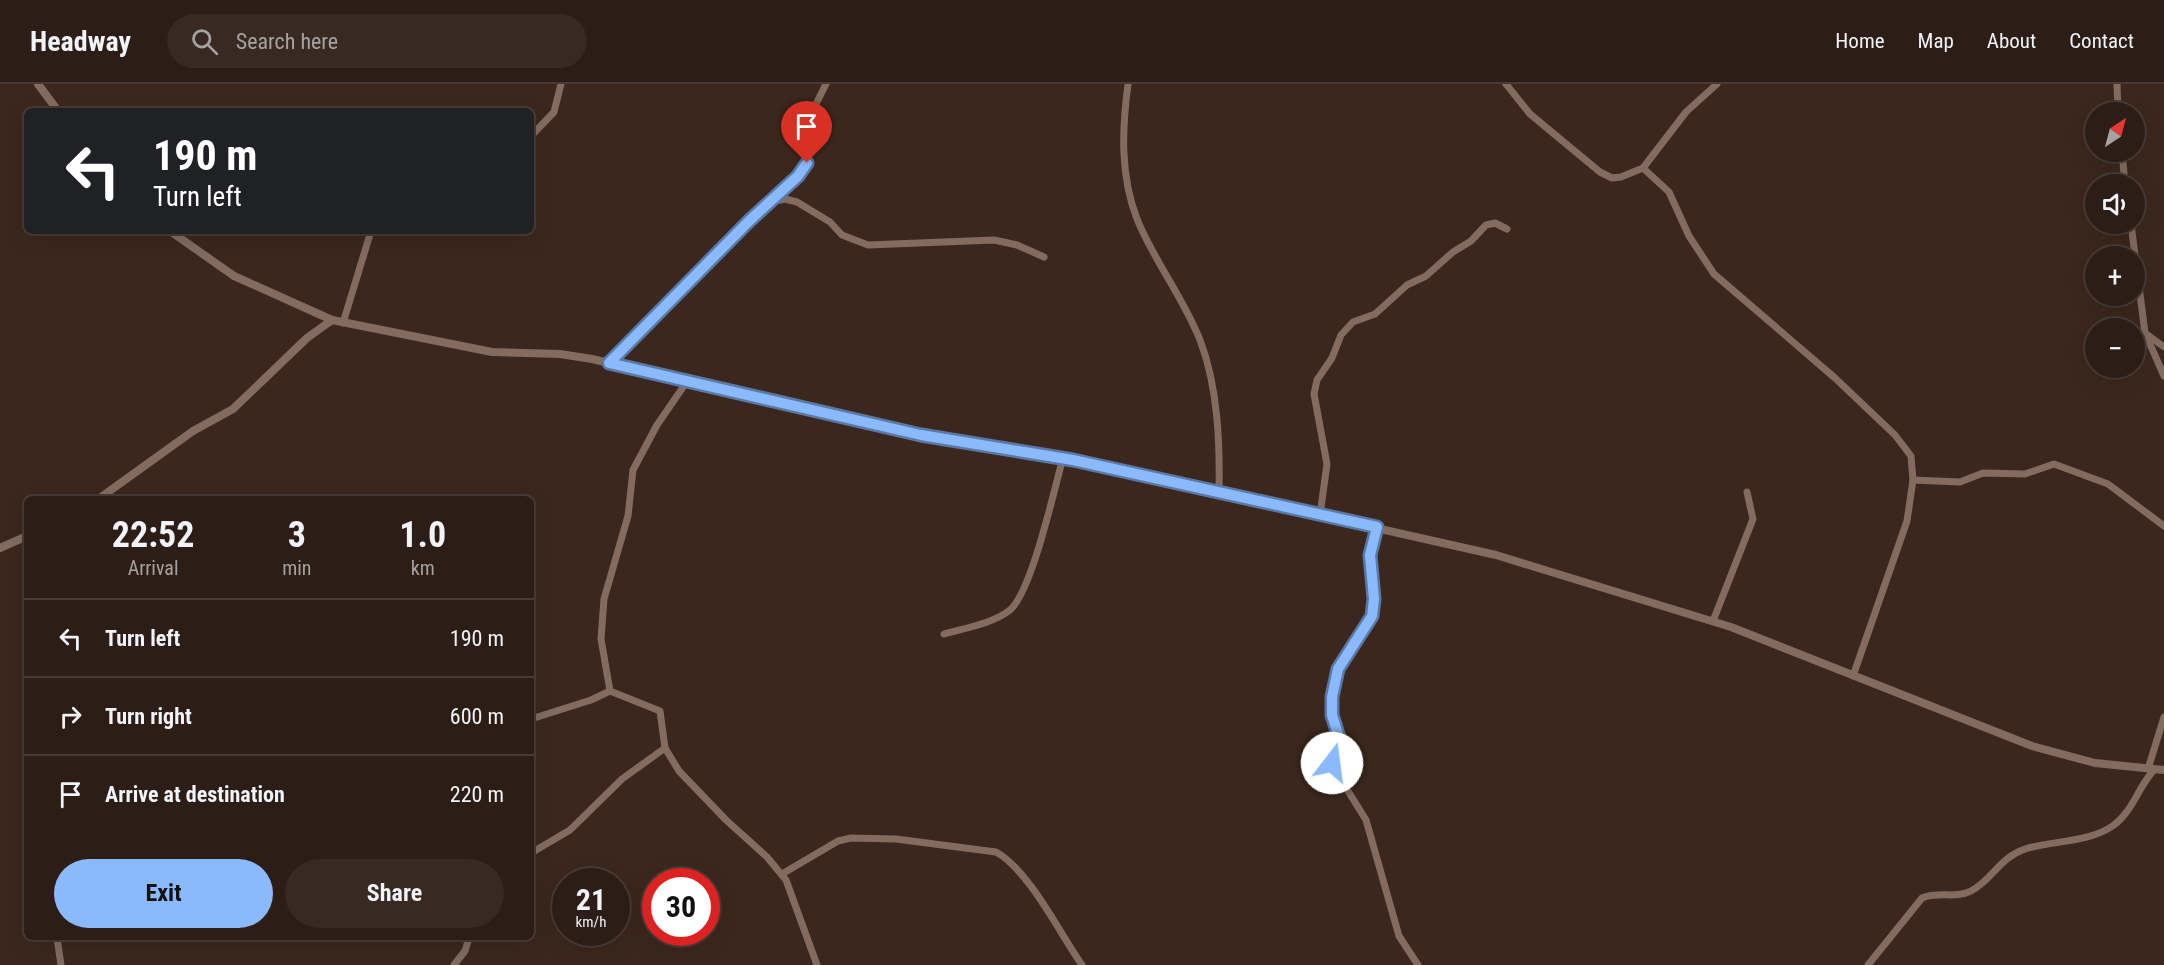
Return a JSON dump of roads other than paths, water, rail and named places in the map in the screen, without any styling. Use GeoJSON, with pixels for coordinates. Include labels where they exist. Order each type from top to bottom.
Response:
{"type":"FeatureCollection","features":[{"type":"Feature","properties":{"kind":"street"},"geometry":{"type":"LineString","coordinates":[[38,84],[56,108]]}},
{"type":"Feature","properties":{"kind":"street"},"geometry":{"type":"LineString","coordinates":[[534,133],[554,112],[561,84]]}},
{"type":"Feature","properties":{"kind":"street"},"geometry":{"type":"LineString","coordinates":[[609,363],[804,169],[809,155],[811,114],[826,84]]}},
{"type":"Feature","properties":{"kind":"street"},"geometry":{"type":"LineString","coordinates":[[1128,84],[1124,150],[1129,191],[1137,219],[1201,342],[1211,378],[1217,424],[1219,492]]}},
{"type":"Feature","properties":{"kind":"street"},"geometry":{"type":"LineString","coordinates":[[1506,84],[1530,114],[1607,176],[1628,176],[1643,168],[1686,112],[1717,84]]}},
{"type":"Feature","properties":{"kind":"street"},"geometry":{"type":"LineString","coordinates":[[2117,84],[2118,102]]}},
{"type":"Feature","properties":{"kind":"street"},"geometry":{"type":"LineString","coordinates":[[1643,168],[1669,192],[1689,236],[1714,273],[1836,378],[1901,442],[1911,456],[1913,480],[1907,521],[1853,676]]}},
{"type":"Feature","properties":{"kind":"street"},"geometry":{"type":"LineString","coordinates":[[769,202],[782,199],[798,202],[821,216],[842,235],[874,247],[994,240],[1017,245],[1044,257]]}},
{"type":"Feature","properties":{"kind":"street"},"geometry":{"type":"LineString","coordinates":[[1320,515],[1327,464],[1314,394],[1317,380],[1332,358],[1341,335],[1353,322],[1376,314],[1407,285],[1426,276],[1453,252],[1471,241],[1486,225],[1495,223],[1507,229]]}},
{"type":"Feature","properties":{"kind":"street"},"geometry":{"type":"LineString","coordinates":[[174,234],[234,276],[343,323],[492,352],[560,354],[609,363],[921,435],[1063,458],[1496,555],[1713,621],[2032,746],[2096,763],[2164,770]]}},
{"type":"Feature","properties":{"kind":"street"},"geometry":{"type":"LineString","coordinates":[[343,323],[370,234]]}},
{"type":"Feature","properties":{"kind":"street"},"geometry":{"type":"LineString","coordinates":[[2132,234],[2143,318]]}},
{"type":"Feature","properties":{"kind":"street"},"geometry":{"type":"LineString","coordinates":[[104,496],[193,431],[233,409],[307,338],[332,320]]}},
{"type":"Feature","properties":{"kind":"street"},"geometry":{"type":"LineString","coordinates":[[2145,333],[2164,347]]}},
{"type":"Feature","properties":{"kind":"street"},"geometry":{"type":"LineString","coordinates":[[2145,333],[2164,376]]}},
{"type":"Feature","properties":{"kind":"street"},"geometry":{"type":"LineString","coordinates":[[610,691],[601,639],[604,599],[628,516],[633,470],[657,425],[688,380]]}},
{"type":"Feature","properties":{"kind":"street"},"geometry":{"type":"LineString","coordinates":[[944,634],[1002,615],[1016,604],[1029,575],[1063,458]]}},
{"type":"Feature","properties":{"kind":"street"},"geometry":{"type":"LineString","coordinates":[[1913,480],[1960,483],[1983,472],[2025,474],[2054,464],[2108,484],[2164,526]]}},
{"type":"Feature","properties":{"kind":"street"},"geometry":{"type":"LineString","coordinates":[[1713,621],[1753,519],[1747,492]]}},
{"type":"Feature","properties":{"kind":"street"},"geometry":{"type":"LineString","coordinates":[[1377,527],[1370,555],[1374,599],[1372,616],[1338,669],[1332,697],[1332,715],[1341,744],[1332,765],[1366,820],[1399,936],[1418,965]]}},
{"type":"Feature","properties":{"kind":"street"},"geometry":{"type":"LineString","coordinates":[[0,548],[24,537]]}},
{"type":"Feature","properties":{"kind":"street"},"geometry":{"type":"LineString","coordinates":[[534,718],[591,700],[610,691],[660,711],[664,748],[690,784],[782,874],[817,965]]}},
{"type":"Feature","properties":{"kind":"street"},"geometry":{"type":"LineString","coordinates":[[1868,965],[1922,898],[1966,893],[1979,885],[2003,860],[2015,853],[2046,843],[2085,837],[2110,827],[2124,816],[2151,769],[2164,717]]}},
{"type":"Feature","properties":{"kind":"street"},"geometry":{"type":"LineString","coordinates":[[534,851],[570,830],[622,779],[664,748]]}},
{"type":"Feature","properties":{"kind":"street"},"geometry":{"type":"LineString","coordinates":[[782,874],[838,841],[851,838],[887,838],[996,852],[1009,861],[1022,876],[1082,965]]}},
{"type":"Feature","properties":{"kind":"street"},"geometry":{"type":"LineString","coordinates":[[57,940],[61,965]]}},
{"type":"Feature","properties":{"kind":"street"},"geometry":{"type":"LineString","coordinates":[[454,965],[465,951],[468,940]]}}]}
